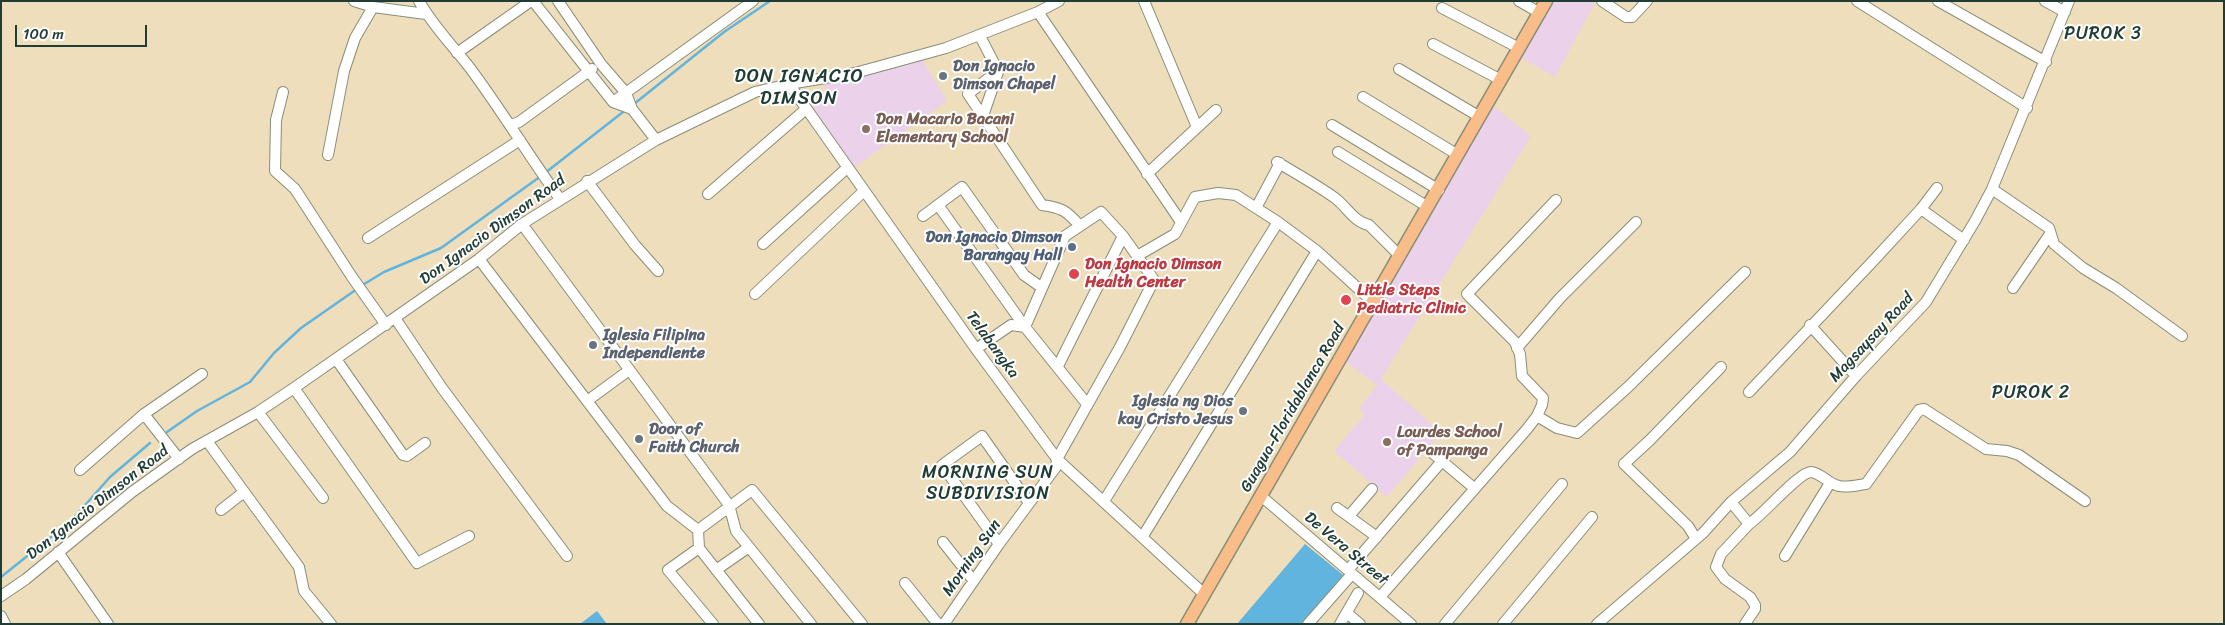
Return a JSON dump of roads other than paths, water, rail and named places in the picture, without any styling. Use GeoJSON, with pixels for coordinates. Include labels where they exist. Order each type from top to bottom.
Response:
{"type":"FeatureCollection","features":[{"type":"Feature","properties":{"kind":"main road","name":"Guagua-Floridablanca Road"},"geometry":{"type":"LineString","coordinates":[[1187,624],[1439,190],[1546,1]]}},
{"type":"Feature","properties":{"kind":"street"},"geometry":{"type":"LineString","coordinates":[[354,1],[373,7],[426,14]]}},
{"type":"Feature","properties":{"kind":"street"},"geometry":{"type":"LineString","coordinates":[[419,1],[426,14],[456,53],[469,66],[560,199]]}},
{"type":"Feature","properties":{"kind":"street"},"geometry":{"type":"LineString","coordinates":[[456,53],[532,1],[612,102],[632,109]]}},
{"type":"Feature","properties":{"kind":"street"},"geometry":{"type":"LineString","coordinates":[[558,1],[601,64],[626,93],[632,109],[656,140]]}},
{"type":"Feature","properties":{"kind":"street"},"geometry":{"type":"LineString","coordinates":[[612,102],[753,1]]}},
{"type":"Feature","properties":{"kind":"street","name":"Don Ignacio Dimson Road"},"geometry":{"type":"LineString","coordinates":[[1,596],[26,579],[109,510],[179,459],[258,412],[294,388],[479,259],[522,224],[587,181],[656,140],[755,92],[789,84],[855,73],[946,48],[1038,12],[1059,1]]}},
{"type":"Feature","properties":{"kind":"street"},"geometry":{"type":"LineString","coordinates":[[1144,1],[1197,128]]}},
{"type":"Feature","properties":{"kind":"street"},"geometry":{"type":"LineString","coordinates":[[1519,1],[1540,13]]}},
{"type":"Feature","properties":{"kind":"street"},"geometry":{"type":"LineString","coordinates":[[1602,1],[1626,17],[1632,17],[1647,1]]}},
{"type":"Feature","properties":{"kind":"street"},"geometry":{"type":"LineString","coordinates":[[1857,1],[2027,108]]}},
{"type":"Feature","properties":{"kind":"street"},"geometry":{"type":"LineString","coordinates":[[1938,1],[2046,62]]}},
{"type":"Feature","properties":{"kind":"street"},"geometry":{"type":"LineString","coordinates":[[2045,1],[2065,12]]}},
{"type":"Feature","properties":{"kind":"street","name":"Magsaysay Road"},"geometry":{"type":"LineString","coordinates":[[1597,624],[1696,539],[1731,502],[1790,452],[1856,376],[1926,302],[1964,240],[1992,189],[2046,62],[2069,1]]}},
{"type":"Feature","properties":{"kind":"street"},"geometry":{"type":"LineString","coordinates":[[328,155],[344,71],[355,38],[373,7]]}},
{"type":"Feature","properties":{"kind":"street"},"geometry":{"type":"LineString","coordinates":[[1442,8],[1519,48]]}},
{"type":"Feature","properties":{"kind":"street"},"geometry":{"type":"LineString","coordinates":[[1038,12],[1181,222]]}},
{"type":"Feature","properties":{"kind":"street"},"geometry":{"type":"LineString","coordinates":[[980,36],[998,71],[983,116]]}},
{"type":"Feature","properties":{"kind":"street"},"geometry":{"type":"LineString","coordinates":[[1433,44],[1501,80]]}},
{"type":"Feature","properties":{"kind":"street"},"geometry":{"type":"LineString","coordinates":[[510,125],[518,122],[601,64]]}},
{"type":"Feature","properties":{"kind":"street"},"geometry":{"type":"LineString","coordinates":[[1399,69],[1480,117]]}},
{"type":"Feature","properties":{"kind":"street"},"geometry":{"type":"LineString","coordinates":[[998,71],[968,94],[1042,205],[1061,207],[1080,226]]}},
{"type":"Feature","properties":{"kind":"street","name":"Telabangka"},"geometry":{"type":"LineString","coordinates":[[789,84],[976,349],[1057,459],[1204,594]]}},
{"type":"Feature","properties":{"kind":"street"},"geometry":{"type":"LineString","coordinates":[[283,92],[276,120],[275,171],[295,189],[364,295],[391,321],[567,556]]}},
{"type":"Feature","properties":{"kind":"street"},"geometry":{"type":"LineString","coordinates":[[1363,97],[1458,155]]}},
{"type":"Feature","properties":{"kind":"street"},"geometry":{"type":"LineString","coordinates":[[708,194],[806,109]]}},
{"type":"Feature","properties":{"kind":"street"},"geometry":{"type":"LineString","coordinates":[[1147,174],[1216,110]]}},
{"type":"Feature","properties":{"kind":"street"},"geometry":{"type":"LineString","coordinates":[[1332,124],[1439,190]]}},
{"type":"Feature","properties":{"kind":"street"},"geometry":{"type":"LineString","coordinates":[[368,238],[520,140]]}},
{"type":"Feature","properties":{"kind":"street"},"geometry":{"type":"LineString","coordinates":[[1338,152],[1428,207]]}},
{"type":"Feature","properties":{"kind":"street"},"geometry":{"type":"LineString","coordinates":[[1256,208],[1278,162],[1336,199],[1357,219],[1369,225],[1400,256]]}},
{"type":"Feature","properties":{"kind":"street"},"geometry":{"type":"LineString","coordinates":[[763,244],[847,168]]}},
{"type":"Feature","properties":{"kind":"street"},"geometry":{"type":"LineString","coordinates":[[587,181],[635,245],[658,271]]}},
{"type":"Feature","properties":{"kind":"street"},"geometry":{"type":"LineString","coordinates":[[922,216],[962,187],[1024,275],[1041,287]]}},
{"type":"Feature","properties":{"kind":"street"},"geometry":{"type":"LineString","coordinates":[[1749,392],[1921,209],[1937,188]]}},
{"type":"Feature","properties":{"kind":"street"},"geometry":{"type":"LineString","coordinates":[[1992,189],[2049,228],[2054,244],[2083,268],[2116,288],[2182,336]]}},
{"type":"Feature","properties":{"kind":"street"},"geometry":{"type":"LineString","coordinates":[[755,294],[864,191]]}},
{"type":"Feature","properties":{"kind":"street"},"geometry":{"type":"LineString","coordinates":[[1024,327],[1065,236],[1101,212],[1123,236],[1137,256],[1175,234],[1195,197],[1201,195],[1236,195],[1278,222],[1317,251],[1373,302]]}},
{"type":"Feature","properties":{"kind":"street"},"geometry":{"type":"LineString","coordinates":[[1380,597],[1537,416],[1542,405],[1543,398],[1522,376],[1522,364],[1515,342],[1467,294],[1556,200]]}},
{"type":"Feature","properties":{"kind":"street"},"geometry":{"type":"LineString","coordinates":[[938,205],[1024,327],[1058,366],[1087,404]]}},
{"type":"Feature","properties":{"kind":"street"},"geometry":{"type":"LineString","coordinates":[[1921,209],[1964,240]]}},
{"type":"Feature","properties":{"kind":"street"},"geometry":{"type":"LineString","coordinates":[[1104,501],[1278,222]]}},
{"type":"Feature","properties":{"kind":"street"},"geometry":{"type":"LineString","coordinates":[[1517,348],[1560,298],[1636,222]]}},
{"type":"Feature","properties":{"kind":"street"},"geometry":{"type":"LineString","coordinates":[[522,224],[628,371],[729,505],[736,530],[811,624]]}},
{"type":"Feature","properties":{"kind":"street"},"geometry":{"type":"LineString","coordinates":[[2013,288],[2050,234]]}},
{"type":"Feature","properties":{"kind":"street"},"geometry":{"type":"LineString","coordinates":[[1058,366],[1123,236]]}},
{"type":"Feature","properties":{"kind":"street"},"geometry":{"type":"LineString","coordinates":[[1143,536],[1317,251]]}},
{"type":"Feature","properties":{"kind":"street","name":"Morning Sun"},"geometry":{"type":"LineString","coordinates":[[944,624],[999,544],[1056,467],[1057,459],[1154,280],[1137,256]]}},
{"type":"Feature","properties":{"kind":"street"},"geometry":{"type":"LineString","coordinates":[[479,259],[667,506],[698,530],[699,548],[759,624]]}},
{"type":"Feature","properties":{"kind":"street"},"geometry":{"type":"LineString","coordinates":[[1537,416],[1557,428],[1577,433],[1628,388],[1745,272]]}},
{"type":"Feature","properties":{"kind":"street"},"geometry":{"type":"LineString","coordinates":[[976,349],[1011,325],[1024,327]]}},
{"type":"Feature","properties":{"kind":"street"},"geometry":{"type":"LineString","coordinates":[[1810,325],[1856,376]]}},
{"type":"Feature","properties":{"kind":"street"},"geometry":{"type":"LineString","coordinates":[[336,359],[403,456],[407,456],[425,443]]}},
{"type":"Feature","properties":{"kind":"street"},"geometry":{"type":"LineString","coordinates":[[1696,539],[1688,526],[1624,464],[1721,367]]}},
{"type":"Feature","properties":{"kind":"street"},"geometry":{"type":"LineString","coordinates":[[587,401],[628,371]]}},
{"type":"Feature","properties":{"kind":"street"},"geometry":{"type":"LineString","coordinates":[[80,470],[144,414],[202,374]]}},
{"type":"Feature","properties":{"kind":"street"},"geometry":{"type":"LineString","coordinates":[[294,388],[417,563],[469,536]]}},
{"type":"Feature","properties":{"kind":"street"},"geometry":{"type":"LineString","coordinates":[[1745,624],[1755,610],[1755,605],[1750,597],[1726,579],[1716,567],[1721,554],[1749,524],[1759,518],[1794,482],[1808,472],[1814,473],[1830,483],[1841,487],[1866,484],[1918,410],[1924,409],[1986,449],[2007,451],[2019,455],[2085,501]]}},
{"type":"Feature","properties":{"kind":"street"},"geometry":{"type":"LineString","coordinates":[[258,412],[323,498]]}},
{"type":"Feature","properties":{"kind":"street"},"geometry":{"type":"LineString","coordinates":[[144,414],[179,459]]}},
{"type":"Feature","properties":{"kind":"street"},"geometry":{"type":"LineString","coordinates":[[999,544],[942,465],[982,436],[1029,503]]}},
{"type":"Feature","properties":{"kind":"street"},"geometry":{"type":"LineString","coordinates":[[207,441],[299,567],[304,591],[331,624]]}},
{"type":"Feature","properties":{"kind":"street"},"geometry":{"type":"LineString","coordinates":[[1430,451],[1474,488]]}},
{"type":"Feature","properties":{"kind":"street"},"geometry":{"type":"LineString","coordinates":[[1308,624],[1377,537],[1442,461]]}},
{"type":"Feature","properties":{"kind":"street"},"geometry":{"type":"LineString","coordinates":[[1785,556],[1830,483]]}},
{"type":"Feature","properties":{"kind":"street"},"geometry":{"type":"LineString","coordinates":[[1445,624],[1562,484]]}},
{"type":"Feature","properties":{"kind":"street"},"geometry":{"type":"LineString","coordinates":[[1349,516],[1372,489]]}},
{"type":"Feature","properties":{"kind":"street"},"geometry":{"type":"LineString","coordinates":[[698,530],[729,505],[752,490],[862,624]]}},
{"type":"Feature","properties":{"kind":"street"},"geometry":{"type":"LineString","coordinates":[[221,510],[244,492]]}},
{"type":"Feature","properties":{"kind":"street","name":"De Vera Street"},"geometry":{"type":"LineString","coordinates":[[1261,496],[1350,572],[1361,589],[1380,597],[1411,624]]}},
{"type":"Feature","properties":{"kind":"street"},"geometry":{"type":"LineString","coordinates":[[1731,502],[1749,524]]}},
{"type":"Feature","properties":{"kind":"street"},"geometry":{"type":"LineString","coordinates":[[1337,508],[1377,537]]}},
{"type":"Feature","properties":{"kind":"street"},"geometry":{"type":"LineString","coordinates":[[1503,624],[1592,517]]}},
{"type":"Feature","properties":{"kind":"street"},"geometry":{"type":"LineString","coordinates":[[942,542],[974,580]]}},
{"type":"Feature","properties":{"kind":"street"},"geometry":{"type":"LineString","coordinates":[[716,570],[749,547]]}},
{"type":"Feature","properties":{"kind":"street"},"geometry":{"type":"LineString","coordinates":[[699,548],[668,570],[713,624]]}},
{"type":"Feature","properties":{"kind":"street"},"geometry":{"type":"LineString","coordinates":[[58,552],[108,624]]}},
{"type":"Feature","properties":{"kind":"street"},"geometry":{"type":"LineString","coordinates":[[905,583],[938,624]]}},
{"type":"Feature","properties":{"kind":"street"},"geometry":{"type":"LineString","coordinates":[[1340,624],[1361,589]]}},
{"type":"Feature","properties":{"kind":"street"},"geometry":{"type":"LineString","coordinates":[[1347,613],[1360,624]]}},
{"type":"Feature","properties":{"kind":"street"},"geometry":{"type":"LineString","coordinates":[[1,616],[5,624]]}},
{"type":"Feature","properties":{"kind":"water"},"geometry":{"type":"Polygon","coordinates":[[[1305,544],[1343,575],[1303,624],[1237,624],[1305,544]]]}},
{"type":"Feature","properties":{"kind":"water"},"geometry":{"type":"Polygon","coordinates":[[[597,611],[607,624],[580,624],[597,611]]]}},
{"type":"Feature","properties":{"kind":"waterway"},"geometry":{"type":"LineString","coordinates":[[634,104],[724,32],[770,1]]}},
{"type":"Feature","properties":{"kind":"waterway"},"geometry":{"type":"LineString","coordinates":[[545,173],[623,112]]}},
{"type":"Feature","properties":{"kind":"waterway"},"geometry":{"type":"LineString","coordinates":[[361,286],[384,272],[441,248],[541,176]]}},
{"type":"Feature","properties":{"kind":"waterway"},"geometry":{"type":"LineString","coordinates":[[167,432],[197,411],[250,382],[274,353],[301,328],[357,289]]}},
{"type":"Feature","properties":{"kind":"waterway"},"geometry":{"type":"LineString","coordinates":[[1,577],[71,521],[110,477],[150,443]]}},
{"type":"Feature","properties":{"kind":"place","name":"Don Ignacio Dimson Chapel"},"geometry":{"type":"Point","coordinates":[943,76]}},
{"type":"Feature","properties":{"kind":"place","name":"Don Macario Bacani Elementary School"},"geometry":{"type":"Point","coordinates":[866,129]}},
{"type":"Feature","properties":{"kind":"place","name":"Don Ignacio Dimson Barangay Hall"},"geometry":{"type":"Point","coordinates":[1072,247]}},
{"type":"Feature","properties":{"kind":"place","name":"Don Ignacio Dimson Health Center"},"geometry":{"type":"Point","coordinates":[1074,274]}},
{"type":"Feature","properties":{"kind":"place","name":"Little Steps Pediatric Clinic"},"geometry":{"type":"Point","coordinates":[1346,300]}},
{"type":"Feature","properties":{"kind":"place","name":"Iglesia Filipina Independiente"},"geometry":{"type":"Point","coordinates":[593,345]}},
{"type":"Feature","properties":{"kind":"place","name":"Iglesia ng Dios kay Cristo Jesus"},"geometry":{"type":"Point","coordinates":[1243,411]}},
{"type":"Feature","properties":{"kind":"place","name":"Door of Faith Church"},"geometry":{"type":"Point","coordinates":[639,439]}},
{"type":"Feature","properties":{"kind":"place","name":"Lourdes School of Pampanga"},"geometry":{"type":"Point","coordinates":[1387,442]}},
{"type":"Feature","properties":{"kind":"district","name":"PUROK 3"},"geometry":{"type":"Point","coordinates":[2103,34]}},
{"type":"Feature","properties":{"kind":"district","name":"DON IGNACIO DIMSON"},"geometry":{"type":"Point","coordinates":[799,88]}},
{"type":"Feature","properties":{"kind":"district","name":"PUROK 2"},"geometry":{"type":"Point","coordinates":[2031,393]}},
{"type":"Feature","properties":{"kind":"district","name":"MORNING SUN SUBDIVISION"},"geometry":{"type":"Point","coordinates":[988,483]}}]}
